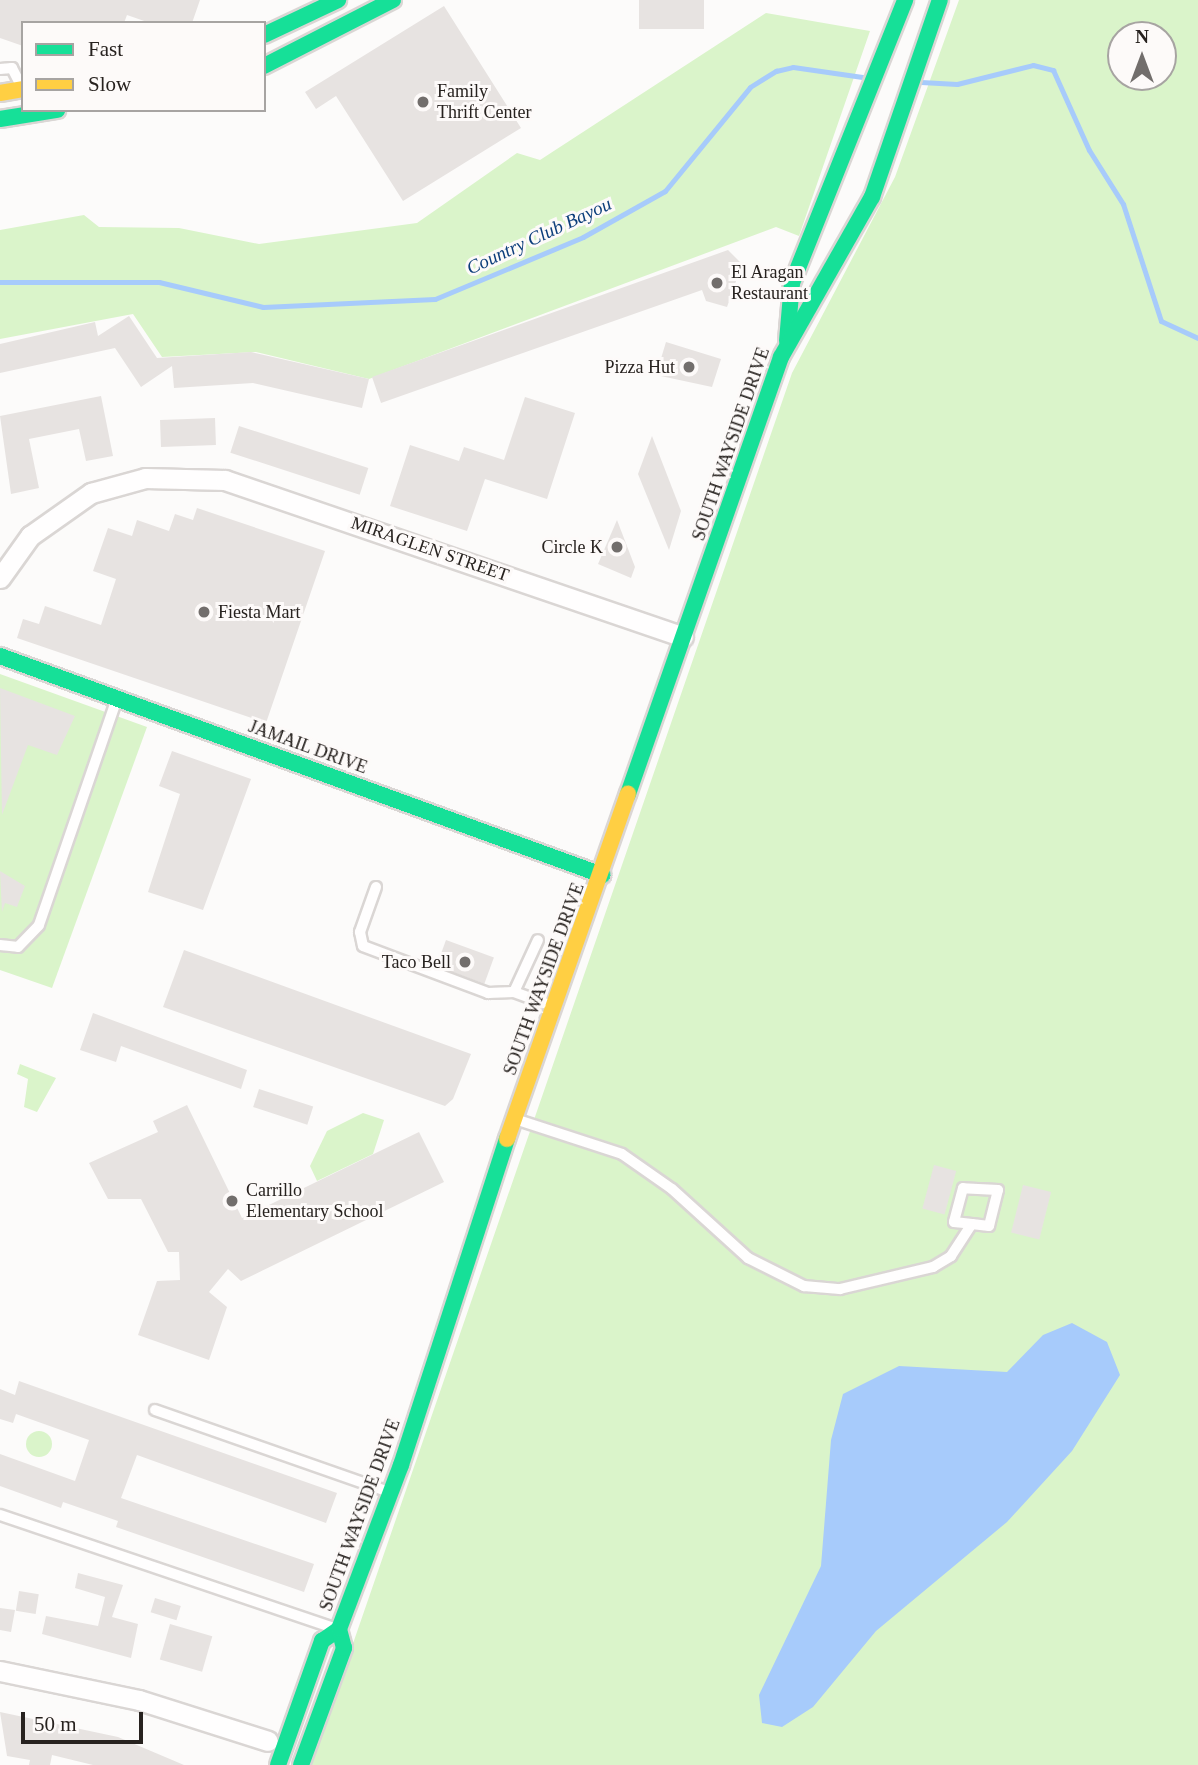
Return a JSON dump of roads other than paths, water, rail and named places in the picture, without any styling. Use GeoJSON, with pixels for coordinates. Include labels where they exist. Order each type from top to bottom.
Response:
{"type":"FeatureCollection","features":[{"type":"Feature","properties":{"kind":"main road"},"geometry":{"type":"LineString","coordinates":[[266,34],[338,0]]}},
{"type":"Feature","properties":{"kind":"main road"},"geometry":{"type":"LineString","coordinates":[[266,64],[338,32],[393,0]]}},
{"type":"Feature","properties":{"kind":"main road","name":"SOUTH WAYSIDE DRIVE"},"geometry":{"type":"LineString","coordinates":[[787,342],[792,283],[905,0]]}},
{"type":"Feature","properties":{"kind":"main road","name":"SOUTH WAYSIDE DRIVE"},"geometry":{"type":"LineString","coordinates":[[278,1765],[322,1641],[339,1629],[391,1492],[515,1119],[787,342],[860,220],[902,116],[940,0]]}},
{"type":"Feature","properties":{"kind":"main road"},"geometry":{"type":"LineString","coordinates":[[322,8],[338,32]]}},
{"type":"Feature","properties":{"kind":"main road"},"geometry":{"type":"LineString","coordinates":[[0,93],[21,89]]}},
{"type":"Feature","properties":{"kind":"main road"},"geometry":{"type":"LineString","coordinates":[[0,119],[44,112]]}},
{"type":"Feature","properties":{"kind":"main road","name":"JAMAIL DRIVE"},"geometry":{"type":"LineString","coordinates":[[0,656],[602,875]]}},
{"type":"Feature","properties":{"kind":"main road","name":"SOUTH WAYSIDE DRIVE"},"geometry":{"type":"LineString","coordinates":[[301,1765],[344,1648],[339,1629]]}},
{"type":"Feature","properties":{"kind":"main road"},"geometry":{"type":"LineString","coordinates":[[265,1747],[316,1657]]}},
{"type":"Feature","properties":{"kind":"main road"},"geometry":{"type":"LineString","coordinates":[[313,1765],[335,1676]]}},
{"type":"Feature","properties":{"kind":"street","name":"MIRAGLEN STREET"},"geometry":{"type":"LineString","coordinates":[[0,578],[30,536],[59,511],[102,489],[174,476],[225,480],[683,637]]}},
{"type":"Feature","properties":{"kind":"street"},"geometry":{"type":"LineString","coordinates":[[0,1671],[139,1700],[265,1747]]}},
{"type":"Feature","properties":{"kind":"lane"},"geometry":{"type":"LineString","coordinates":[[0,69],[12,68],[21,87]]}},
{"type":"Feature","properties":{"kind":"lane"},"geometry":{"type":"LineString","coordinates":[[0,944],[18,947],[39,925],[117,698]]}},
{"type":"Feature","properties":{"kind":"lane"},"geometry":{"type":"LineString","coordinates":[[376,887],[360,932],[363,946],[488,993],[514,992],[554,1007]]}},
{"type":"Feature","properties":{"kind":"lane"},"geometry":{"type":"LineString","coordinates":[[514,992],[538,940]]}},
{"type":"Feature","properties":{"kind":"lane"},"geometry":{"type":"LineString","coordinates":[[515,1119],[622,1154],[672,1189],[748,1258],[804,1286],[840,1289],[933,1267],[951,1256],[972,1224]]}},
{"type":"Feature","properties":{"kind":"lane"},"geometry":{"type":"LineString","coordinates":[[963,1188],[999,1190],[989,1226],[972,1224],[954,1222],[963,1188]]}},
{"type":"Feature","properties":{"kind":"lane"},"geometry":{"type":"LineString","coordinates":[[155,1410],[391,1492]]}},
{"type":"Feature","properties":{"kind":"lane"},"geometry":{"type":"LineString","coordinates":[[0,1515],[339,1629]]}},
{"type":"Feature","properties":{"kind":"water"},"geometry":{"type":"Polygon","coordinates":[[[1072,1323],[1107,1342],[1120,1375],[1072,1451],[1007,1522],[876,1631],[813,1707],[782,1727],[762,1723],[759,1695],[821,1566],[831,1440],[843,1394],[899,1366],[1007,1372],[1043,1335],[1072,1323]]]}},
{"type":"Feature","properties":{"kind":"waterway","name":"Country Club Bayou"},"geometry":{"type":"LineString","coordinates":[[921,82],[957,84],[1033,65],[1053,70],[1089,150],[1123,204],[1161,321],[1198,338]]}},
{"type":"Feature","properties":{"kind":"waterway","name":"Country Club Bayou"},"geometry":{"type":"LineString","coordinates":[[0,282],[159,282],[263,307],[435,299],[583,237],[665,191],[750,87],[776,71],[793,67],[862,77]]}},
{"type":"Feature","properties":{"kind":"place","name":"Family Thrift Center"},"geometry":{"type":"Point","coordinates":[423,102]}},
{"type":"Feature","properties":{"kind":"place","name":"El Aragan Restaurant"},"geometry":{"type":"Point","coordinates":[717,283]}},
{"type":"Feature","properties":{"kind":"place","name":"Pizza Hut"},"geometry":{"type":"Point","coordinates":[689,367]}},
{"type":"Feature","properties":{"kind":"place","name":"Circle K"},"geometry":{"type":"Point","coordinates":[617,547]}},
{"type":"Feature","properties":{"kind":"place","name":"Fiesta Mart"},"geometry":{"type":"Point","coordinates":[204,612]}},
{"type":"Feature","properties":{"kind":"place","name":"Taco Bell"},"geometry":{"type":"Point","coordinates":[465,962]}},
{"type":"Feature","properties":{"kind":"place","name":"Carrillo Elementary School"},"geometry":{"type":"Point","coordinates":[232,1201]}}]}
